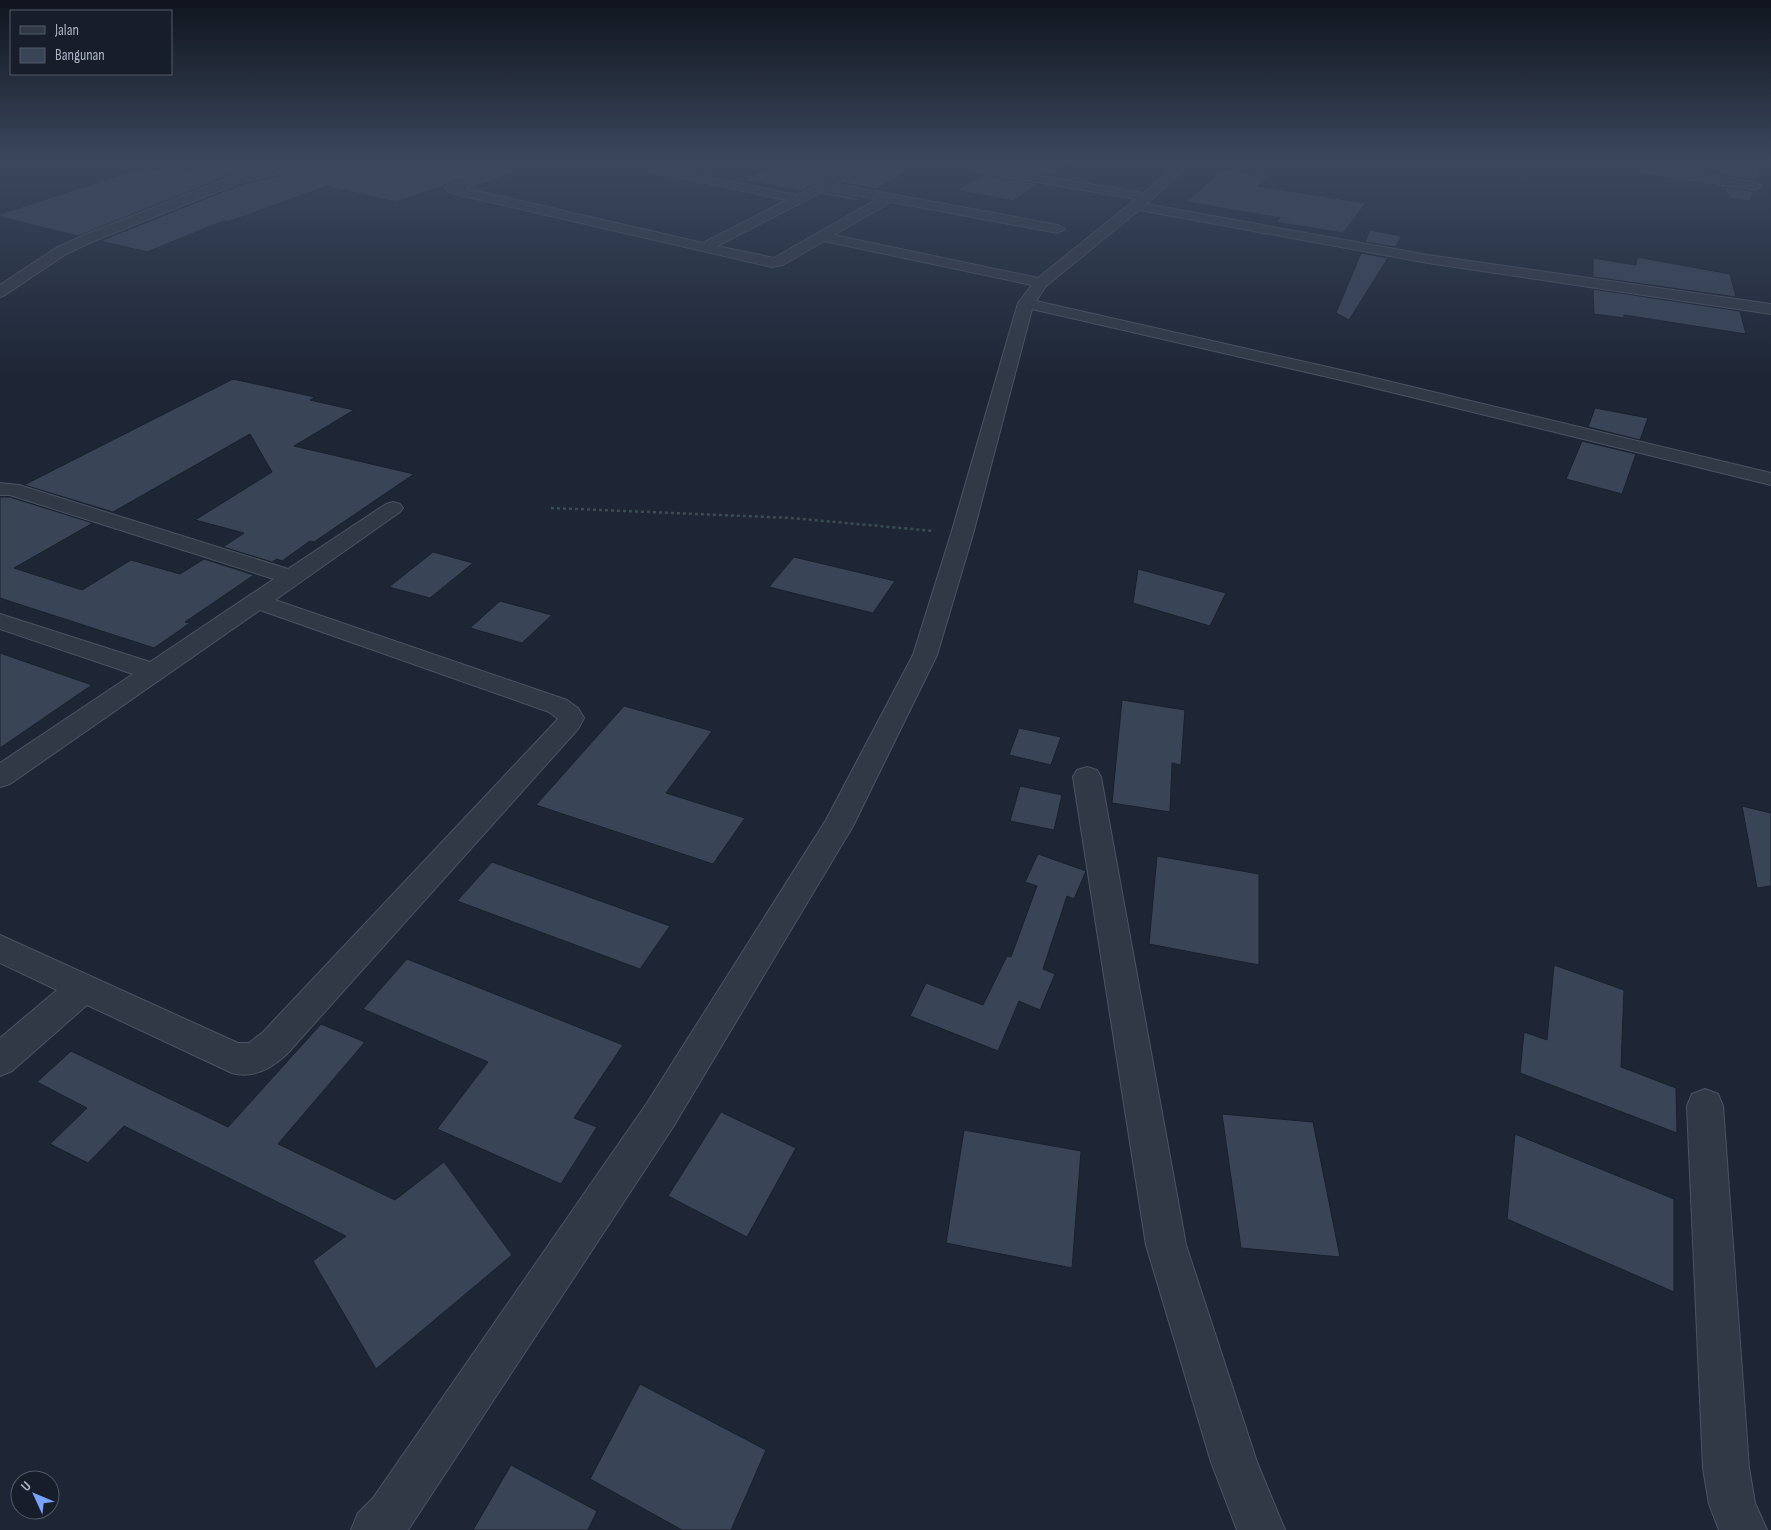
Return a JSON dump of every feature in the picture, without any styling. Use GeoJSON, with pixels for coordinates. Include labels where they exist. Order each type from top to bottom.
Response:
{"type":"FeatureCollection","features":[{"type":"Feature","properties":{"kind":"street"},"geometry":{"type":"LineString","coordinates":[[0,292],[61,251],[103,232]]}},
{"type":"Feature","properties":{"kind":"street"},"geometry":{"type":"LineString","coordinates":[[640,232],[772,263],[778,262],[830,232]]}},
{"type":"Feature","properties":{"kind":"street"},"geometry":{"type":"LineString","coordinates":[[705,247],[734,232]]}},
{"type":"Feature","properties":{"kind":"street"},"geometry":{"type":"LineString","coordinates":[[375,1530],[390,1515],[660,1115],[838,826],[925,655],[1034,293],[1104,232]]}},
{"type":"Feature","properties":{"kind":"street"},"geometry":{"type":"LineString","coordinates":[[1296,232],[1428,259],[1771,309]]}},
{"type":"Feature","properties":{"kind":"street"},"geometry":{"type":"LineString","coordinates":[[822,237],[1364,381],[1771,479]]}},
{"type":"Feature","properties":{"kind":"street"},"geometry":{"type":"LineString","coordinates":[[0,489],[12,489],[290,577]]}},
{"type":"Feature","properties":{"kind":"street"},"geometry":{"type":"LineString","coordinates":[[0,777],[393,508]]}},
{"type":"Feature","properties":{"kind":"street"},"geometry":{"type":"LineString","coordinates":[[0,948],[232,1057],[246,1061],[254,1060],[282,1036],[569,723],[571,718],[565,710],[558,706],[256,601]]}},
{"type":"Feature","properties":{"kind":"street"},"geometry":{"type":"LineString","coordinates":[[0,621],[153,672]]}},
{"type":"Feature","properties":{"kind":"street"},"geometry":{"type":"LineString","coordinates":[[1087,777],[1166,1245],[1234,1462],[1261,1530]]}},
{"type":"Feature","properties":{"kind":"street"},"geometry":{"type":"LineString","coordinates":[[0,1060],[83,988]]}},
{"type":"Feature","properties":{"kind":"street"},"geometry":{"type":"LineString","coordinates":[[1705,1106],[1726,1468],[1732,1504],[1743,1530]]}},
{"type":"Feature","properties":{"kind":"path"},"geometry":{"type":"LineString","coordinates":[[551,508],[781,516],[873,523],[962,534]]}},
{"type":"Feature","properties":{"kind":"building"},"geometry":{"type":"Polygon","coordinates":[[[63,232],[87,232],[78,236],[63,232]]]}},
{"type":"Feature","properties":{"kind":"building"},"geometry":{"type":"Polygon","coordinates":[[[121,232],[195,232],[147,252],[100,241],[121,232]]]}},
{"type":"Feature","properties":{"kind":"building"},"geometry":{"type":"Polygon","coordinates":[[[1369,232],[1402,236],[1395,247],[1365,242],[1369,232]]]}},
{"type":"Feature","properties":{"kind":"building"},"geometry":{"type":"Polygon","coordinates":[[[1361,253],[1388,258],[1349,320],[1336,313],[1361,253]]]}},
{"type":"Feature","properties":{"kind":"building"},"geometry":{"type":"Polygon","coordinates":[[[1637,257],[1730,274],[1736,297],[1593,277],[1593,258],[1636,265],[1637,257]]]}},
{"type":"Feature","properties":{"kind":"building"},"geometry":{"type":"Polygon","coordinates":[[[1593,289],[1740,311],[1746,334],[1624,315],[1624,318],[1594,314],[1593,289]]]}},
{"type":"Feature","properties":{"kind":"building"},"geometry":{"type":"Polygon","coordinates":[[[233,379],[315,397],[310,400],[354,410],[294,446],[414,474],[314,542],[310,541],[282,561],[277,559],[272,562],[223,547],[244,533],[195,520],[272,472],[250,434],[113,512],[24,485],[233,379]]]}},
{"type":"Feature","properties":{"kind":"building"},"geometry":{"type":"Polygon","coordinates":[[[1595,408],[1648,418],[1640,440],[1588,427],[1595,408]]]}},
{"type":"Feature","properties":{"kind":"building"},"geometry":{"type":"Polygon","coordinates":[[[1582,441],[1636,454],[1622,494],[1566,479],[1582,441]]]}},
{"type":"Feature","properties":{"kind":"building"},"geometry":{"type":"Polygon","coordinates":[[[0,497],[10,497],[93,523],[14,568],[82,590],[131,560],[180,574],[204,559],[254,575],[185,622],[190,623],[154,648],[0,598],[0,497]]]}},
{"type":"Feature","properties":{"kind":"building"},"geometry":{"type":"Polygon","coordinates":[[[433,552],[473,563],[430,598],[389,587],[433,552]]]}},
{"type":"Feature","properties":{"kind":"building"},"geometry":{"type":"Polygon","coordinates":[[[794,557],[895,581],[873,613],[769,587],[794,557]]]}},
{"type":"Feature","properties":{"kind":"building"},"geometry":{"type":"Polygon","coordinates":[[[1138,569],[1226,593],[1210,626],[1133,603],[1138,569]]]}},
{"type":"Feature","properties":{"kind":"building"},"geometry":{"type":"Polygon","coordinates":[[[500,601],[552,615],[522,643],[470,628],[500,601]]]}},
{"type":"Feature","properties":{"kind":"building"},"geometry":{"type":"Polygon","coordinates":[[[0,653],[92,685],[0,748],[0,653]]]}},
{"type":"Feature","properties":{"kind":"building"},"geometry":{"type":"Polygon","coordinates":[[[1122,700],[1185,710],[1181,765],[1172,763],[1170,812],[1112,803],[1122,700]]]}},
{"type":"Feature","properties":{"kind":"building"},"geometry":{"type":"Polygon","coordinates":[[[624,706],[712,731],[666,793],[745,818],[713,864],[536,805],[624,706]]]}},
{"type":"Feature","properties":{"kind":"building"},"geometry":{"type":"Polygon","coordinates":[[[1019,728],[1061,737],[1051,765],[1009,755],[1019,728]]]}},
{"type":"Feature","properties":{"kind":"building"},"geometry":{"type":"Polygon","coordinates":[[[1020,786],[1062,795],[1054,830],[1010,821],[1020,786]]]}},
{"type":"Feature","properties":{"kind":"building"},"geometry":{"type":"Polygon","coordinates":[[[1742,806],[1771,813],[1771,886],[1757,888],[1742,806]]]}},
{"type":"Feature","properties":{"kind":"building"},"geometry":{"type":"Polygon","coordinates":[[[1038,854],[1086,871],[1074,899],[1067,896],[1043,969],[1055,974],[1040,1010],[1019,1001],[998,1051],[910,1016],[926,983],[983,1005],[1007,956],[1011,957],[1037,886],[1025,882],[1038,854]]]}},
{"type":"Feature","properties":{"kind":"building"},"geometry":{"type":"Polygon","coordinates":[[[1157,856],[1259,874],[1259,965],[1149,944],[1157,856]]]}},
{"type":"Feature","properties":{"kind":"building"},"geometry":{"type":"Polygon","coordinates":[[[492,862],[670,926],[640,969],[457,901],[492,862]]]}},
{"type":"Feature","properties":{"kind":"building"},"geometry":{"type":"Polygon","coordinates":[[[407,959],[623,1045],[574,1118],[597,1127],[561,1184],[437,1129],[488,1062],[363,1009],[407,959]]]}},
{"type":"Feature","properties":{"kind":"building"},"geometry":{"type":"Polygon","coordinates":[[[1554,965],[1624,990],[1621,1067],[1676,1088],[1677,1133],[1520,1073],[1524,1032],[1547,1040],[1554,965]]]}},
{"type":"Feature","properties":{"kind":"building"},"geometry":{"type":"Polygon","coordinates":[[[321,1024],[365,1042],[278,1144],[395,1200],[444,1162],[512,1255],[376,1369],[313,1261],[346,1236],[124,1126],[88,1163],[50,1144],[87,1108],[37,1082],[71,1051],[228,1127],[321,1024]]]}},
{"type":"Feature","properties":{"kind":"building"},"geometry":{"type":"Polygon","coordinates":[[[721,1112],[796,1148],[747,1237],[668,1196],[721,1112]]]}},
{"type":"Feature","properties":{"kind":"building"},"geometry":{"type":"Polygon","coordinates":[[[1222,1114],[1313,1122],[1340,1257],[1241,1248],[1222,1114]]]}},
{"type":"Feature","properties":{"kind":"building"},"geometry":{"type":"Polygon","coordinates":[[[964,1130],[1081,1151],[1072,1268],[946,1243],[964,1130]]]}},
{"type":"Feature","properties":{"kind":"building"},"geometry":{"type":"Polygon","coordinates":[[[1515,1134],[1674,1199],[1674,1292],[1507,1219],[1515,1134]]]}},
{"type":"Feature","properties":{"kind":"building"},"geometry":{"type":"Polygon","coordinates":[[[640,1384],[766,1450],[731,1530],[682,1530],[590,1479],[640,1384]]]}},
{"type":"Feature","properties":{"kind":"building"},"geometry":{"type":"Polygon","coordinates":[[[511,1465],[597,1511],[588,1530],[473,1530],[511,1465]]]}}]}
